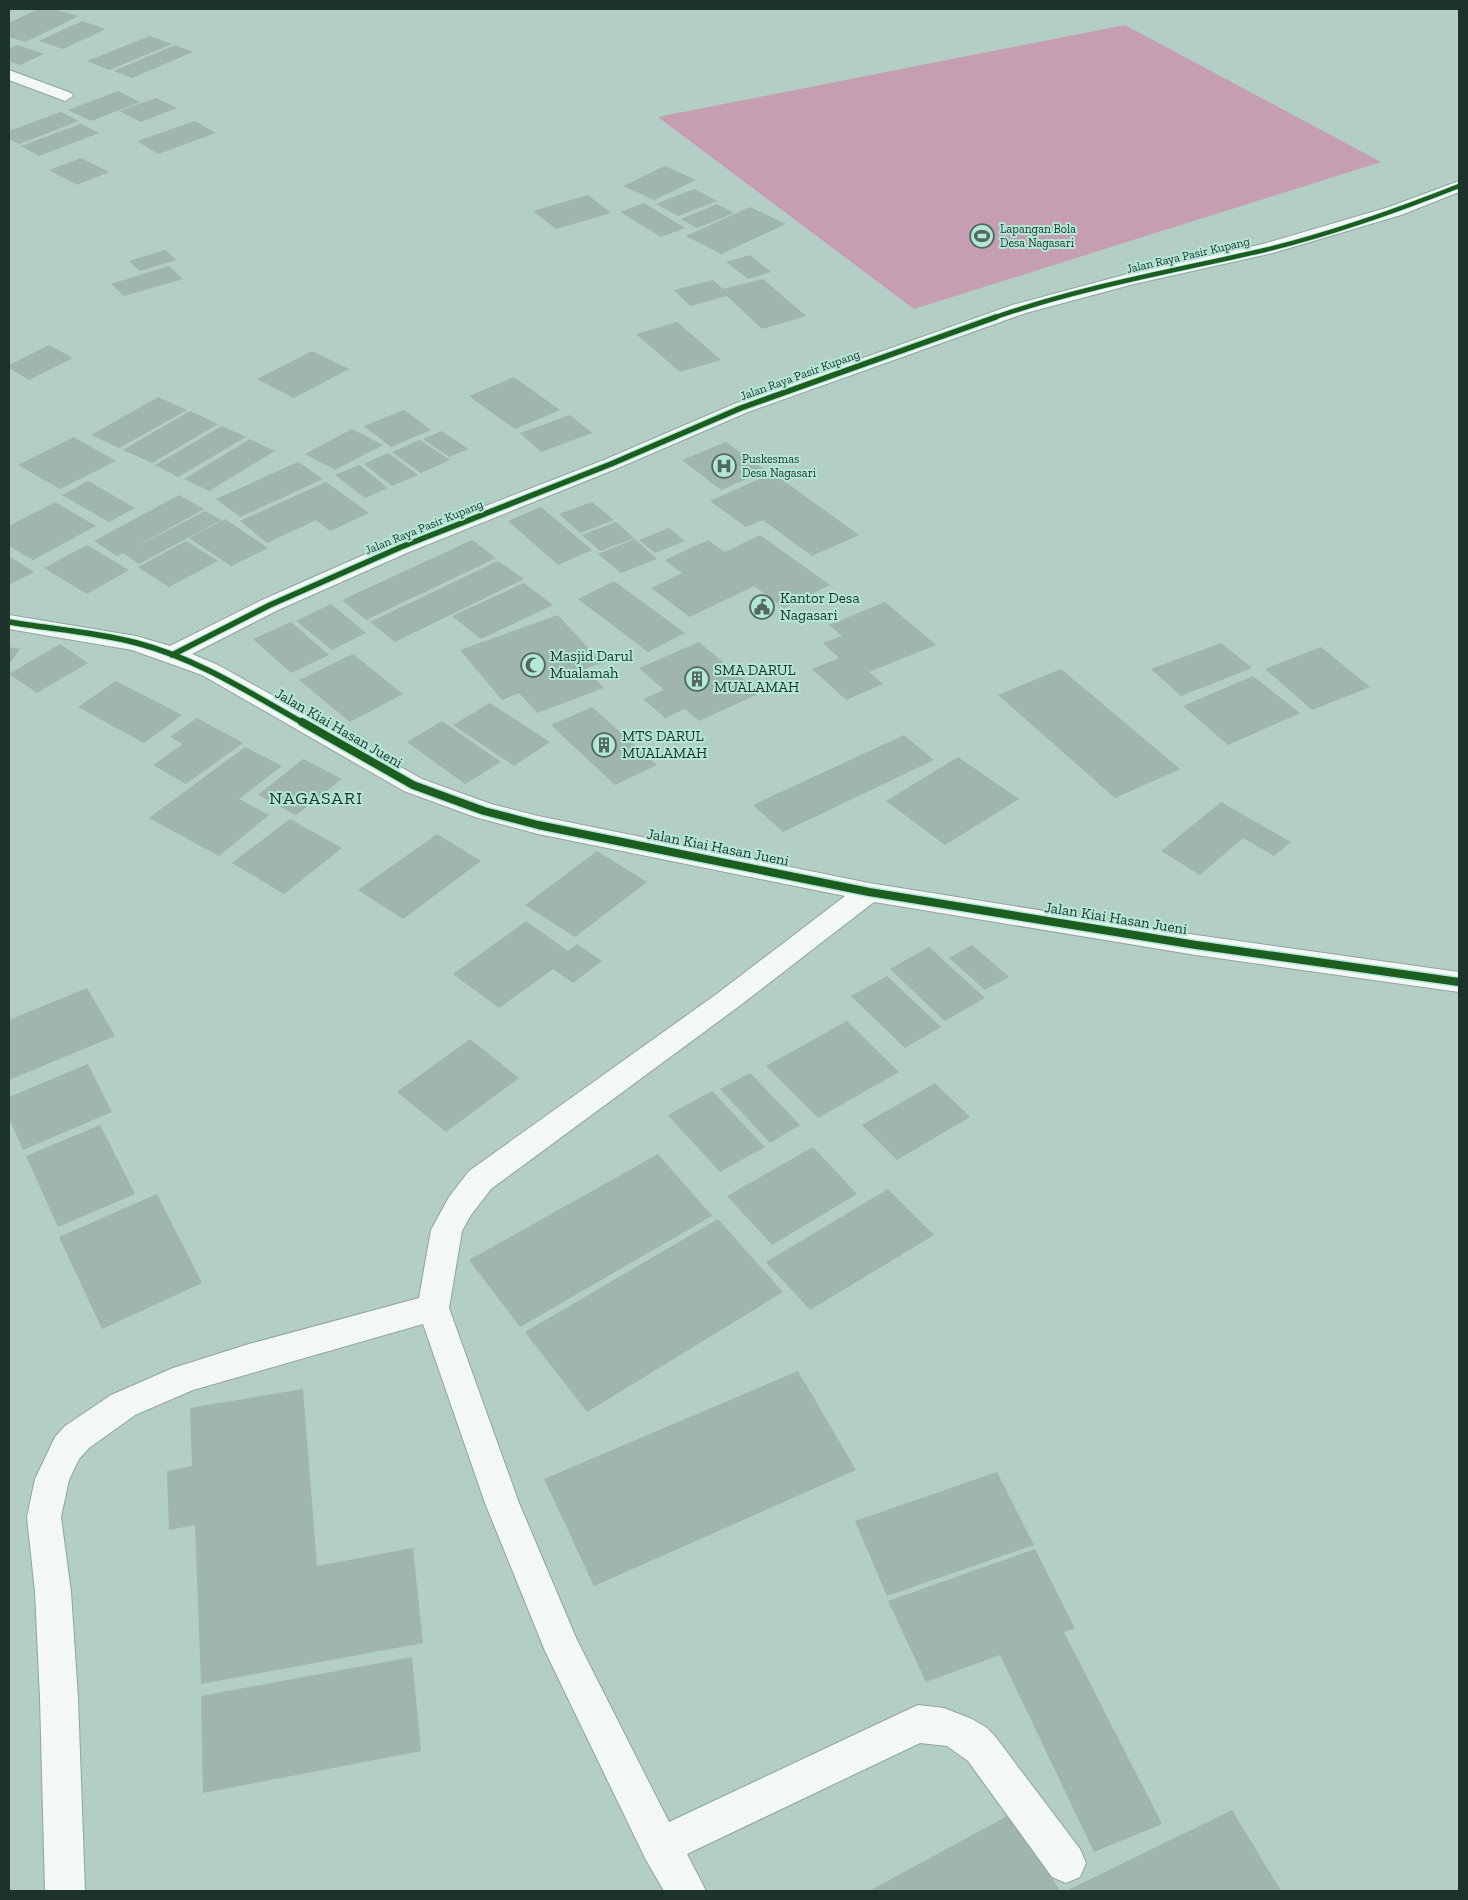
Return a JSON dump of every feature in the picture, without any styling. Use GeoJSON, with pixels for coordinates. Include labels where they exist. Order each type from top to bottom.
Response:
{"type":"FeatureCollection","features":[{"type":"Feature","properties":{"kind":"street"},"geometry":{"type":"LineString","coordinates":[[9,74],[65,96]]}},
{"type":"Feature","properties":{"kind":"street","name":"Jalan Raya Pasir Kupang"},"geometry":{"type":"LineString","coordinates":[[172,655],[270,606],[401,547],[611,464],[741,408],[1019,309],[1131,279],[1267,249],[1395,211],[1459,186]]}},
{"type":"Feature","properties":{"kind":"street","name":"Jalan Kiai Hasan Jueni"},"geometry":{"type":"LineString","coordinates":[[9,622],[136,644],[172,655],[210,670],[404,780],[449,800],[538,825],[869,892],[1196,945],[1459,982]]}},
{"type":"Feature","properties":{"kind":"street"},"geometry":{"type":"LineString","coordinates":[[686,1891],[660,1846],[563,1651],[502,1503],[433,1308],[447,1230],[460,1206],[480,1180],[728,1000],[869,892]]}},
{"type":"Feature","properties":{"kind":"street"},"geometry":{"type":"LineString","coordinates":[[65,1891],[59,1698],[52,1592],[44,1517],[52,1479],[67,1448],[77,1437],[123,1405],[185,1378],[248,1358],[433,1308]]}},
{"type":"Feature","properties":{"kind":"street"},"geometry":{"type":"LineString","coordinates":[[660,1846],[918,1724],[947,1726],[968,1737],[980,1748],[1066,1863]]}},
{"type":"Feature","properties":{"kind":"shaded area","name":"Lapangan Bola Desa Nagasari"},"geometry":{"type":"Polygon","coordinates":[[[1125,25],[1381,162],[914,309],[658,117],[1125,25]]]}},
{"type":"Feature","properties":{"kind":"building"},"geometry":{"type":"Polygon","coordinates":[[[38,9],[52,9],[79,16],[25,42],[9,37],[9,23],[38,9]]]}},
{"type":"Feature","properties":{"kind":"building"},"geometry":{"type":"Polygon","coordinates":[[[82,21],[106,29],[63,49],[39,41],[82,21]]]}},
{"type":"Feature","properties":{"kind":"building"},"geometry":{"type":"Polygon","coordinates":[[[150,36],[172,44],[109,70],[87,61],[150,36]]]}},
{"type":"Feature","properties":{"kind":"building"},"geometry":{"type":"Polygon","coordinates":[[[17,45],[44,54],[20,65],[9,61],[9,49],[17,45]]]}},
{"type":"Feature","properties":{"kind":"building"},"geometry":{"type":"Polygon","coordinates":[[[175,45],[193,52],[132,78],[114,71],[175,45]]]}},
{"type":"Feature","properties":{"kind":"building"},"geometry":{"type":"Polygon","coordinates":[[[118,91],[140,102],[91,121],[68,110],[118,91]]]}},
{"type":"Feature","properties":{"kind":"building"},"geometry":{"type":"Polygon","coordinates":[[[156,98],[177,108],[141,122],[119,111],[156,98]]]}},
{"type":"Feature","properties":{"kind":"building"},"geometry":{"type":"Polygon","coordinates":[[[61,112],[79,121],[19,144],[9,139],[9,131],[61,112]]]}},
{"type":"Feature","properties":{"kind":"building"},"geometry":{"type":"Polygon","coordinates":[[[195,121],[216,133],[158,154],[137,141],[195,121]]]}},
{"type":"Feature","properties":{"kind":"building"},"geometry":{"type":"Polygon","coordinates":[[[81,124],[99,133],[39,156],[21,146],[81,124]]]}},
{"type":"Feature","properties":{"kind":"building"},"geometry":{"type":"Polygon","coordinates":[[[81,158],[109,172],[77,185],[49,170],[81,158]]]}},
{"type":"Feature","properties":{"kind":"building"},"geometry":{"type":"Polygon","coordinates":[[[665,166],[696,180],[654,200],[623,186],[665,166]]]}},
{"type":"Feature","properties":{"kind":"building"},"geometry":{"type":"Polygon","coordinates":[[[694,189],[717,201],[678,216],[656,204],[694,189]]]}},
{"type":"Feature","properties":{"kind":"building"},"geometry":{"type":"Polygon","coordinates":[[[588,195],[611,213],[556,229],[533,211],[588,195]]]}},
{"type":"Feature","properties":{"kind":"building"},"geometry":{"type":"Polygon","coordinates":[[[644,203],[685,228],[661,237],[620,212],[644,203]]]}},
{"type":"Feature","properties":{"kind":"building"},"geometry":{"type":"Polygon","coordinates":[[[717,204],[734,213],[697,228],[681,219],[717,204]]]}},
{"type":"Feature","properties":{"kind":"building"},"geometry":{"type":"Polygon","coordinates":[[[750,207],[786,224],[721,254],[686,236],[750,207]]]}},
{"type":"Feature","properties":{"kind":"building"},"geometry":{"type":"Polygon","coordinates":[[[165,250],[176,260],[140,271],[129,261],[165,250]]]}},
{"type":"Feature","properties":{"kind":"building"},"geometry":{"type":"Polygon","coordinates":[[[750,255],[771,272],[748,279],[726,262],[750,255]]]}},
{"type":"Feature","properties":{"kind":"building"},"geometry":{"type":"Polygon","coordinates":[[[169,266],[183,279],[124,296],[111,284],[169,266]]]}},
{"type":"Feature","properties":{"kind":"building"},"geometry":{"type":"Polygon","coordinates":[[[763,279],[806,316],[762,329],[727,296],[690,306],[674,290],[713,280],[723,289],[763,279]]]}},
{"type":"Feature","properties":{"kind":"building"},"geometry":{"type":"Polygon","coordinates":[[[677,322],[721,360],[680,372],[636,334],[677,322]]]}},
{"type":"Feature","properties":{"kind":"building"},"geometry":{"type":"Polygon","coordinates":[[[49,345],[73,358],[29,380],[9,368],[9,365],[49,345]]]}},
{"type":"Feature","properties":{"kind":"building"},"geometry":{"type":"Polygon","coordinates":[[[312,351],[349,369],[294,398],[257,379],[312,351]]]}},
{"type":"Feature","properties":{"kind":"building"},"geometry":{"type":"Polygon","coordinates":[[[514,377],[560,410],[515,429],[469,396],[514,377]]]}},
{"type":"Feature","properties":{"kind":"building"},"geometry":{"type":"Polygon","coordinates":[[[158,397],[187,410],[119,448],[91,435],[158,397]]]}},
{"type":"Feature","properties":{"kind":"building"},"geometry":{"type":"Polygon","coordinates":[[[404,410],[431,430],[391,447],[364,426],[404,410]]]}},
{"type":"Feature","properties":{"kind":"building"},"geometry":{"type":"Polygon","coordinates":[[[190,411],[218,424],[152,463],[123,450],[190,411]]]}},
{"type":"Feature","properties":{"kind":"building"},"geometry":{"type":"Polygon","coordinates":[[[570,415],[592,433],[541,452],[520,433],[570,415]]]}},
{"type":"Feature","properties":{"kind":"building"},"geometry":{"type":"Polygon","coordinates":[[[222,426],[246,437],[178,477],[155,465],[222,426]]]}},
{"type":"Feature","properties":{"kind":"building"},"geometry":{"type":"Polygon","coordinates":[[[352,429],[383,445],[335,470],[305,454],[352,429]]]}},
{"type":"Feature","properties":{"kind":"building"},"geometry":{"type":"Polygon","coordinates":[[[442,431],[468,449],[449,457],[423,439],[442,431]]]}},
{"type":"Feature","properties":{"kind":"building"},"geometry":{"type":"Polygon","coordinates":[[[74,437],[116,461],[60,489],[18,465],[74,437]]]}},
{"type":"Feature","properties":{"kind":"building"},"geometry":{"type":"Polygon","coordinates":[[[250,439],[275,451],[209,491],[184,479],[250,439]]]}},
{"type":"Feature","properties":{"kind":"building"},"geometry":{"type":"Polygon","coordinates":[[[420,440],[450,460],[421,473],[392,452],[420,440]]]}},
{"type":"Feature","properties":{"kind":"building","name":"Puskesmas Desa Nagasari"},"geometry":{"type":"Polygon","coordinates":[[[726,442],[766,471],[721,490],[682,460],[726,442]]]}},
{"type":"Feature","properties":{"kind":"building"},"geometry":{"type":"Polygon","coordinates":[[[388,453],[418,475],[392,486],[364,464],[388,453]]]}},
{"type":"Feature","properties":{"kind":"building"},"geometry":{"type":"Polygon","coordinates":[[[298,462],[323,479],[240,517],[216,499],[298,462]]]}},
{"type":"Feature","properties":{"kind":"building"},"geometry":{"type":"Polygon","coordinates":[[[359,465],[388,488],[365,498],[335,475],[359,465]]]}},
{"type":"Feature","properties":{"kind":"building"},"geometry":{"type":"Polygon","coordinates":[[[773,473],[859,535],[812,556],[763,520],[746,527],[710,501],[773,473]]]}},
{"type":"Feature","properties":{"kind":"building"},"geometry":{"type":"Polygon","coordinates":[[[88,481],[135,508],[109,522],[62,495],[88,481]]]}},
{"type":"Feature","properties":{"kind":"building"},"geometry":{"type":"Polygon","coordinates":[[[326,482],[369,513],[330,531],[316,520],[267,543],[240,521],[326,482]]]}},
{"type":"Feature","properties":{"kind":"building"},"geometry":{"type":"Polygon","coordinates":[[[179,495],[204,509],[130,550],[205,511],[221,520],[139,564],[123,553],[117,556],[94,541],[179,495]]]}},
{"type":"Feature","properties":{"kind":"building"},"geometry":{"type":"Polygon","coordinates":[[[55,502],[96,526],[33,560],[9,546],[9,526],[55,502]]]}},
{"type":"Feature","properties":{"kind":"building"},"geometry":{"type":"Polygon","coordinates":[[[592,502],[614,520],[580,533],[559,514],[592,502]]]}},
{"type":"Feature","properties":{"kind":"building"},"geometry":{"type":"Polygon","coordinates":[[[541,507],[592,550],[558,565],[508,521],[541,507]]]}},
{"type":"Feature","properties":{"kind":"building"},"geometry":{"type":"Polygon","coordinates":[[[225,519],[268,548],[231,566],[189,538],[225,519]]]}},
{"type":"Feature","properties":{"kind":"building"},"geometry":{"type":"Polygon","coordinates":[[[616,522],[634,538],[600,551],[582,535],[616,522]]]}},
{"type":"Feature","properties":{"kind":"building"},"geometry":{"type":"Polygon","coordinates":[[[669,528],[685,541],[655,553],[639,540],[669,528]]]}},
{"type":"Feature","properties":{"kind":"building"},"geometry":{"type":"Polygon","coordinates":[[[760,535],[830,585],[784,608],[754,586],[690,617],[651,588],[682,573],[665,560],[708,540],[725,552],[760,535]]]}},
{"type":"Feature","properties":{"kind":"building"},"geometry":{"type":"Polygon","coordinates":[[[635,539],[657,559],[621,573],[598,554],[635,539]]]}},
{"type":"Feature","properties":{"kind":"building"},"geometry":{"type":"Polygon","coordinates":[[[472,540],[496,558],[366,620],[342,600],[472,540]]]}},
{"type":"Feature","properties":{"kind":"building"},"geometry":{"type":"Polygon","coordinates":[[[186,541],[218,561],[169,587],[138,567],[186,541]]]}},
{"type":"Feature","properties":{"kind":"building"},"geometry":{"type":"Polygon","coordinates":[[[87,545],[129,570],[87,594],[44,568],[87,545]]]}},
{"type":"Feature","properties":{"kind":"building"},"geometry":{"type":"Polygon","coordinates":[[[9,556],[34,572],[9,585],[9,556]]]}},
{"type":"Feature","properties":{"kind":"building"},"geometry":{"type":"Polygon","coordinates":[[[498,561],[524,579],[395,642],[370,622],[498,561]]]}},
{"type":"Feature","properties":{"kind":"building"},"geometry":{"type":"Polygon","coordinates":[[[614,581],[685,633],[648,652],[578,599],[614,581]]]}},
{"type":"Feature","properties":{"kind":"building"},"geometry":{"type":"Polygon","coordinates":[[[524,583],[553,605],[481,639],[452,616],[524,583]]]}},
{"type":"Feature","properties":{"kind":"building"},"geometry":{"type":"Polygon","coordinates":[[[885,602],[936,645],[869,672],[883,684],[846,700],[812,669],[839,658],[823,643],[842,636],[829,625],[885,602]]]}},
{"type":"Feature","properties":{"kind":"building"},"geometry":{"type":"Polygon","coordinates":[[[331,604],[366,633],[332,650],[296,621],[331,604]]]}},
{"type":"Feature","properties":{"kind":"building","name":"Masjid Darul Mualamah"},"geometry":{"type":"Polygon","coordinates":[[[558,615],[602,663],[586,668],[604,688],[537,713],[519,693],[502,700],[460,650],[558,615]]]}},
{"type":"Feature","properties":{"kind":"building"},"geometry":{"type":"Polygon","coordinates":[[[291,622],[329,655],[291,673],[253,639],[291,622]]]}},
{"type":"Feature","properties":{"kind":"building","name":"SMA DARUL MUALAMAH"},"geometry":{"type":"Polygon","coordinates":[[[699,642],[760,693],[699,721],[685,709],[665,718],[643,699],[664,690],[639,668],[699,642]]]}},
{"type":"Feature","properties":{"kind":"building"},"geometry":{"type":"Polygon","coordinates":[[[1221,643],[1252,668],[1181,696],[1151,669],[1221,643]]]}},
{"type":"Feature","properties":{"kind":"building"},"geometry":{"type":"Polygon","coordinates":[[[60,644],[88,663],[37,693],[9,674],[60,644]]]}},
{"type":"Feature","properties":{"kind":"building"},"geometry":{"type":"Polygon","coordinates":[[[9,647],[20,649],[9,664],[9,647]]]}},
{"type":"Feature","properties":{"kind":"building"},"geometry":{"type":"Polygon","coordinates":[[[1321,647],[1370,687],[1312,710],[1265,669],[1321,647]]]}},
{"type":"Feature","properties":{"kind":"building"},"geometry":{"type":"Polygon","coordinates":[[[353,654],[403,694],[350,722],[299,680],[353,654]]]}},
{"type":"Feature","properties":{"kind":"building"},"geometry":{"type":"Polygon","coordinates":[[[1061,669],[1180,769],[1115,798],[998,695],[1061,669]]]}},
{"type":"Feature","properties":{"kind":"building"},"geometry":{"type":"Polygon","coordinates":[[[1253,676],[1300,713],[1228,745],[1183,706],[1253,676]]]}},
{"type":"Feature","properties":{"kind":"building"},"geometry":{"type":"Polygon","coordinates":[[[116,681],[182,715],[144,743],[78,707],[116,681]]]}},
{"type":"Feature","properties":{"kind":"building"},"geometry":{"type":"Polygon","coordinates":[[[490,703],[550,742],[514,766],[453,725],[490,703]]]}},
{"type":"Feature","properties":{"kind":"building","name":"MTS DARUL MUALAMAH"},"geometry":{"type":"Polygon","coordinates":[[[592,707],[657,765],[615,785],[551,725],[592,707]]]}},
{"type":"Feature","properties":{"kind":"building"},"geometry":{"type":"Polygon","coordinates":[[[197,718],[243,743],[186,784],[153,765],[183,744],[170,737],[197,718]]]}},
{"type":"Feature","properties":{"kind":"building"},"geometry":{"type":"Polygon","coordinates":[[[442,721],[501,762],[465,784],[407,742],[442,721]]]}},
{"type":"Feature","properties":{"kind":"building"},"geometry":{"type":"Polygon","coordinates":[[[904,735],[934,760],[783,832],[753,805],[904,735]]]}},
{"type":"Feature","properties":{"kind":"building"},"geometry":{"type":"Polygon","coordinates":[[[245,747],[282,766],[239,799],[269,815],[219,856],[149,818],[245,747]]]}},
{"type":"Feature","properties":{"kind":"building"},"geometry":{"type":"Polygon","coordinates":[[[958,757],[1019,799],[945,845],[886,801],[958,757]]]}},
{"type":"Feature","properties":{"kind":"building"},"geometry":{"type":"Polygon","coordinates":[[[303,759],[342,779],[296,815],[258,795],[303,759]]]}},
{"type":"Feature","properties":{"kind":"building"},"geometry":{"type":"Polygon","coordinates":[[[1221,802],[1291,842],[1274,856],[1243,838],[1200,875],[1161,851],[1221,802]]]}},
{"type":"Feature","properties":{"kind":"building"},"geometry":{"type":"Polygon","coordinates":[[[290,819],[342,848],[284,894],[232,863],[290,819]]]}},
{"type":"Feature","properties":{"kind":"building"},"geometry":{"type":"Polygon","coordinates":[[[437,834],[481,861],[403,919],[358,890],[437,834]]]}},
{"type":"Feature","properties":{"kind":"building"},"geometry":{"type":"Polygon","coordinates":[[[597,851],[647,882],[575,937],[525,905],[597,851]]]}},
{"type":"Feature","properties":{"kind":"building"},"geometry":{"type":"Polygon","coordinates":[[[526,921],[568,951],[577,944],[602,961],[573,983],[553,969],[499,1008],[453,974],[526,921]]]}},
{"type":"Feature","properties":{"kind":"building"},"geometry":{"type":"Polygon","coordinates":[[[972,945],[1009,977],[985,990],[949,958],[972,945]]]}},
{"type":"Feature","properties":{"kind":"building"},"geometry":{"type":"Polygon","coordinates":[[[929,947],[985,998],[945,1021],[890,969],[929,947]]]}},
{"type":"Feature","properties":{"kind":"building"},"geometry":{"type":"Polygon","coordinates":[[[887,976],[941,1027],[905,1048],[851,996],[887,976]]]}},
{"type":"Feature","properties":{"kind":"building"},"geometry":{"type":"Polygon","coordinates":[[[87,988],[115,1036],[9,1080],[9,1020],[87,988]]]}},
{"type":"Feature","properties":{"kind":"building"},"geometry":{"type":"Polygon","coordinates":[[[847,1021],[899,1072],[818,1118],[766,1066],[847,1021]]]}},
{"type":"Feature","properties":{"kind":"building"},"geometry":{"type":"Polygon","coordinates":[[[470,1039],[519,1078],[446,1132],[397,1092],[470,1039]]]}},
{"type":"Feature","properties":{"kind":"building"},"geometry":{"type":"Polygon","coordinates":[[[88,1064],[112,1112],[23,1150],[9,1118],[9,1097],[88,1064]]]}},
{"type":"Feature","properties":{"kind":"building"},"geometry":{"type":"Polygon","coordinates":[[[750,1073],[800,1125],[770,1143],[720,1089],[750,1073]]]}},
{"type":"Feature","properties":{"kind":"building"},"geometry":{"type":"Polygon","coordinates":[[[935,1083],[970,1117],[897,1160],[862,1125],[935,1083]]]}},
{"type":"Feature","properties":{"kind":"building"},"geometry":{"type":"Polygon","coordinates":[[[712,1091],[765,1147],[720,1172],[668,1115],[712,1091]]]}},
{"type":"Feature","properties":{"kind":"building"},"geometry":{"type":"Polygon","coordinates":[[[100,1125],[135,1194],[58,1227],[26,1156],[100,1125]]]}},
{"type":"Feature","properties":{"kind":"building"},"geometry":{"type":"Polygon","coordinates":[[[813,1147],[857,1194],[772,1245],[727,1196],[813,1147]]]}},
{"type":"Feature","properties":{"kind":"building"},"geometry":{"type":"Polygon","coordinates":[[[658,1154],[712,1216],[520,1327],[469,1260],[658,1154]]]}},
{"type":"Feature","properties":{"kind":"building"},"geometry":{"type":"Polygon","coordinates":[[[888,1189],[934,1235],[810,1310],[766,1262],[888,1189]]]}},
{"type":"Feature","properties":{"kind":"building"},"geometry":{"type":"Polygon","coordinates":[[[157,1194],[202,1283],[102,1329],[59,1237],[157,1194]]]}},
{"type":"Feature","properties":{"kind":"building"},"geometry":{"type":"Polygon","coordinates":[[[718,1219],[783,1292],[587,1412],[525,1332],[718,1219]]]}},
{"type":"Feature","properties":{"kind":"building"},"geometry":{"type":"Polygon","coordinates":[[[798,1371],[856,1470],[594,1586],[544,1479],[798,1371]]]}},
{"type":"Feature","properties":{"kind":"building"},"geometry":{"type":"Polygon","coordinates":[[[303,1389],[317,1566],[413,1548],[423,1643],[201,1684],[195,1525],[169,1530],[167,1471],[192,1466],[190,1408],[303,1389]]]}},
{"type":"Feature","properties":{"kind":"building"},"geometry":{"type":"Polygon","coordinates":[[[997,1472],[1034,1545],[887,1596],[855,1521],[997,1472]]]}},
{"type":"Feature","properties":{"kind":"building"},"geometry":{"type":"Polygon","coordinates":[[[1035,1549],[1075,1628],[1064,1632],[1162,1824],[1094,1852],[1000,1655],[926,1682],[888,1601],[1035,1549]]]}},
{"type":"Feature","properties":{"kind":"building"},"geometry":{"type":"Polygon","coordinates":[[[412,1657],[421,1751],[203,1793],[201,1696],[412,1657]]]}},
{"type":"Feature","properties":{"kind":"building"},"geometry":{"type":"Polygon","coordinates":[[[1232,1810],[1281,1891],[1071,1891],[1070,1889],[1232,1810]]]}},
{"type":"Feature","properties":{"kind":"building"},"geometry":{"type":"Polygon","coordinates":[[[1013,1813],[1060,1891],[869,1891],[1013,1813]]]}},
{"type":"Feature","properties":{"kind":"cycle path"},"geometry":{"type":"LineString","coordinates":[[172,655],[270,605],[401,547],[611,464],[741,408],[1019,309],[1131,279],[1267,249],[1395,211],[1459,186]]}},
{"type":"Feature","properties":{"kind":"cycle path"},"geometry":{"type":"LineString","coordinates":[[9,622],[136,643],[172,655],[210,670],[413,785],[484,811],[538,825],[869,892],[1196,945],[1459,982]]}},
{"type":"Feature","properties":{"kind":"place","name":"Lapangan Bola Desa Nagasari"},"geometry":{"type":"Point","coordinates":[982,236]}},
{"type":"Feature","properties":{"kind":"place","name":"Puskesmas Desa Nagasari"},"geometry":{"type":"Point","coordinates":[724,466]}},
{"type":"Feature","properties":{"kind":"place","name":"Kantor Desa Nagasari"},"geometry":{"type":"Point","coordinates":[762,607]}},
{"type":"Feature","properties":{"kind":"place","name":"Masjid Darul Mualamah"},"geometry":{"type":"Point","coordinates":[533,665]}},
{"type":"Feature","properties":{"kind":"place","name":"SMA DARUL MUALAMAH"},"geometry":{"type":"Point","coordinates":[697,679]}},
{"type":"Feature","properties":{"kind":"place","name":"MTS DARUL MUALAMAH"},"geometry":{"type":"Point","coordinates":[604,745]}},
{"type":"Feature","properties":{"kind":"district","name":"NAGASARI"},"geometry":{"type":"Point","coordinates":[316,798]}}]}
